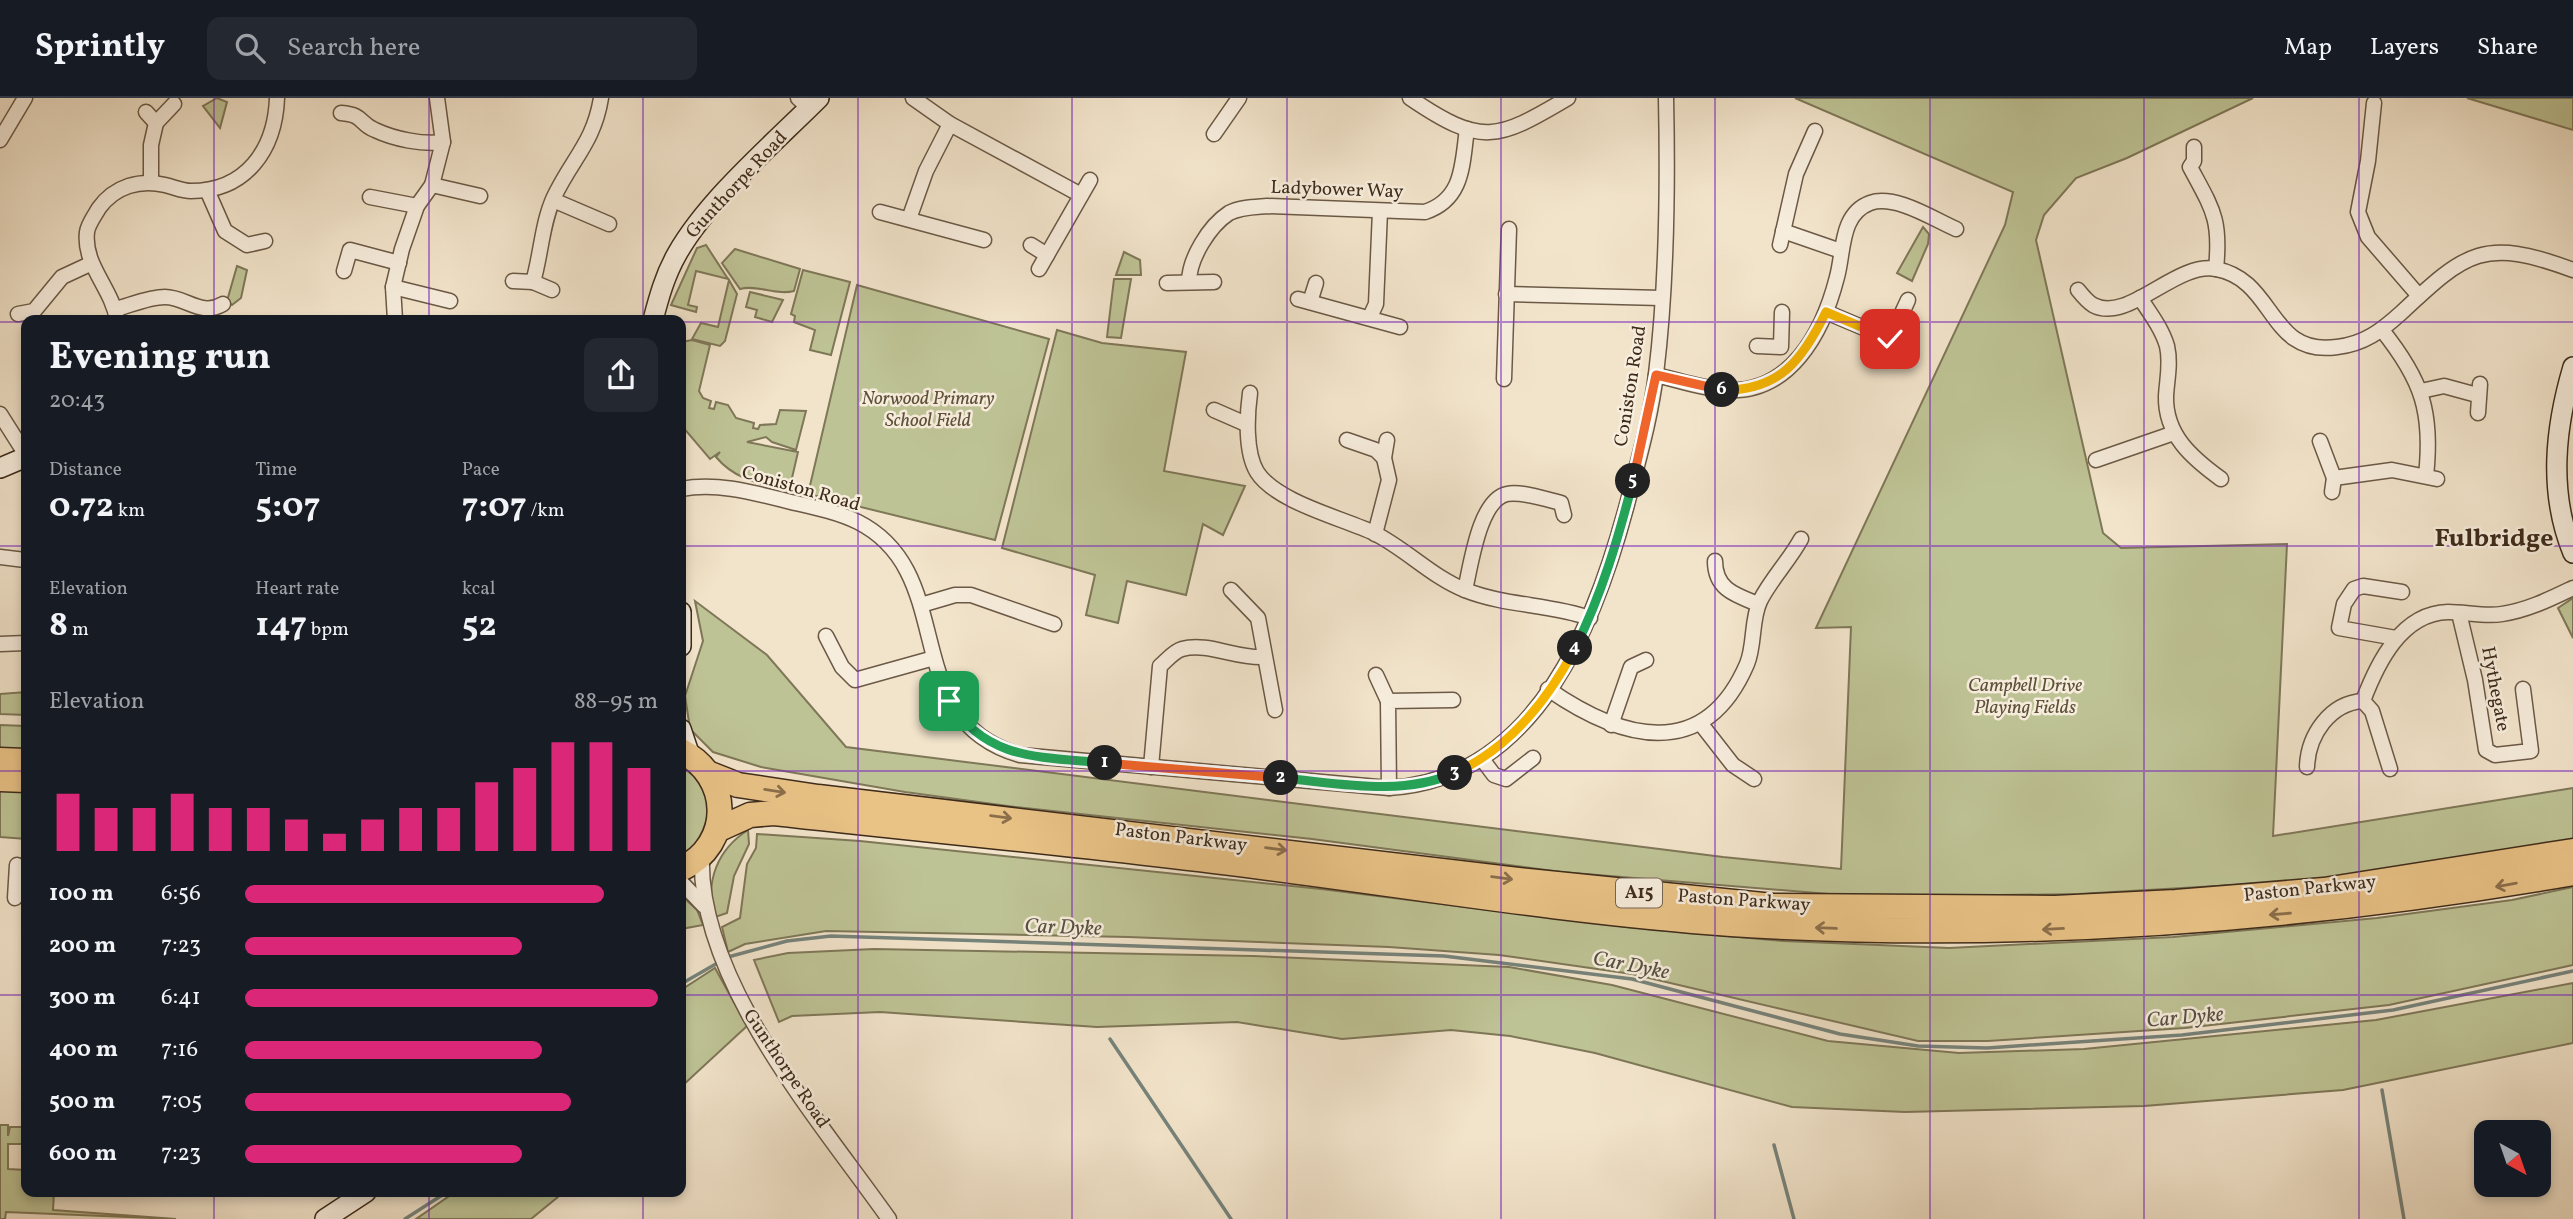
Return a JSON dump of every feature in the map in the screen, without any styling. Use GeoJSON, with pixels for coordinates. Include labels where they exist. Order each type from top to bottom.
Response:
{"type":"FeatureCollection","features":[{"type":"Feature","properties":{"kind":"highway"},"geometry":{"type":"LineString","coordinates":[[686,754],[710,774],[721,807],[718,830],[702,854],[686,865]]}},
{"type":"Feature","properties":{"kind":"highway"},"geometry":{"type":"LineString","coordinates":[[0,760],[21,761]]}},
{"type":"Feature","properties":{"kind":"highway","name":"Paston Parkway"},"geometry":{"type":"LineString","coordinates":[[710,774],[738,785],[818,797],[1518,880],[1773,906],[2055,908],[2176,902],[2324,890],[2573,851]]}},
{"type":"Feature","properties":{"kind":"highway"},"geometry":{"type":"LineString","coordinates":[[0,779],[21,780]]}},
{"type":"Feature","properties":{"kind":"highway","name":"Paston Parkway"},"geometry":{"type":"LineString","coordinates":[[718,830],[750,815],[774,813],[1256,866],[1611,912],[1730,924],[1878,930],[2038,930],[2182,923],[2328,910],[2573,873]]}},
{"type":"Feature","properties":{"kind":"street"},"geometry":{"type":"LineString","coordinates":[[0,140],[24,98]]}},
{"type":"Feature","properties":{"kind":"street"},"geometry":{"type":"LineString","coordinates":[[223,304],[205,314],[166,297],[116,314],[100,274],[90,264],[87,232],[102,205],[130,184],[151,182],[187,192],[207,190],[240,178],[258,162],[270,141],[277,98]]}},
{"type":"Feature","properties":{"kind":"street"},"geometry":{"type":"LineString","coordinates":[[395,315],[393,288],[399,263],[417,206],[432,185],[443,142],[437,98]]}},
{"type":"Feature","properties":{"kind":"street"},"geometry":{"type":"LineString","coordinates":[[533,282],[553,200],[565,175],[586,147],[601,98]]}},
{"type":"Feature","properties":{"kind":"street"},"geometry":{"type":"LineString","coordinates":[[914,98],[950,124],[1081,195]]}},
{"type":"Feature","properties":{"kind":"street"},"geometry":{"type":"LineString","coordinates":[[1214,134],[1239,98]]}},
{"type":"Feature","properties":{"kind":"street"},"geometry":{"type":"LineString","coordinates":[[1410,98],[1434,115],[1467,129],[1490,134],[1504,132],[1568,98]]}},
{"type":"Feature","properties":{"kind":"street","name":"Coniston Road"},"geometry":{"type":"LineString","coordinates":[[686,489],[715,487],[746,491],[858,522],[891,547],[904,564],[921,604],[941,685],[957,714],[971,729],[1004,751],[1020,755],[1389,788],[1436,781],[1482,759],[1524,723],[1571,655],[1590,618],[1613,558],[1643,441],[1656,375],[1667,98]]}},
{"type":"Feature","properties":{"kind":"street","name":"Gunthorpe Road"},"geometry":{"type":"LineString","coordinates":[[654,315],[664,279],[688,235],[809,101]]}},
{"type":"Feature","properties":{"kind":"street"},"geometry":{"type":"LineString","coordinates":[[2374,103],[2368,161],[2358,212],[2368,237],[2419,296]]}},
{"type":"Feature","properties":{"kind":"street"},"geometry":{"type":"LineString","coordinates":[[151,182],[150,145],[156,123],[174,104]]}},
{"type":"Feature","properties":{"kind":"street"},"geometry":{"type":"LineString","coordinates":[[146,112],[156,123]]}},
{"type":"Feature","properties":{"kind":"street"},"geometry":{"type":"LineString","coordinates":[[341,113],[358,115],[373,130],[431,144],[443,142]]}},
{"type":"Feature","properties":{"kind":"street"},"geometry":{"type":"LineString","coordinates":[[909,219],[926,171],[950,124]]}},
{"type":"Feature","properties":{"kind":"street","name":"Ladybower Way"},"geometry":{"type":"LineString","coordinates":[[1189,282],[1194,259],[1220,221],[1230,212],[1266,206],[1425,212],[1448,201],[1459,183],[1467,129]]}},
{"type":"Feature","properties":{"kind":"street"},"geometry":{"type":"LineString","coordinates":[[1780,245],[1786,205],[1815,131]]}},
{"type":"Feature","properties":{"kind":"street"},"geometry":{"type":"LineString","coordinates":[[2194,148],[2194,161],[2190,167],[2217,220],[2219,236],[2216,269]]}},
{"type":"Feature","properties":{"kind":"street"},"geometry":{"type":"LineString","coordinates":[[1039,269],[1090,180]]}},
{"type":"Feature","properties":{"kind":"street"},"geometry":{"type":"LineString","coordinates":[[432,185],[480,196]]}},
{"type":"Feature","properties":{"kind":"street"},"geometry":{"type":"LineString","coordinates":[[207,190],[225,231],[247,245],[265,241]]}},
{"type":"Feature","properties":{"kind":"street"},"geometry":{"type":"LineString","coordinates":[[370,197],[417,206]]}},
{"type":"Feature","properties":{"kind":"street"},"geometry":{"type":"LineString","coordinates":[[553,200],[609,224]]}},
{"type":"Feature","properties":{"kind":"street"},"geometry":{"type":"LineString","coordinates":[[1656,375],[1724,390],[1736,389],[1770,381],[1797,362],[1808,348],[1826,312],[1847,227],[1856,212],[1871,203],[1901,205],[1956,229]]}},
{"type":"Feature","properties":{"kind":"street"},"geometry":{"type":"LineString","coordinates":[[1370,317],[1376,304],[1380,211]]}},
{"type":"Feature","properties":{"kind":"street"},"geometry":{"type":"LineString","coordinates":[[880,212],[984,240]]}},
{"type":"Feature","properties":{"kind":"street"},"geometry":{"type":"LineString","coordinates":[[1504,379],[1508,229]]}},
{"type":"Feature","properties":{"kind":"street"},"geometry":{"type":"LineString","coordinates":[[1783,230],[1841,251]]}},
{"type":"Feature","properties":{"kind":"street"},"geometry":{"type":"LineString","coordinates":[[1031,245],[1047,255]]}},
{"type":"Feature","properties":{"kind":"street"},"geometry":{"type":"LineString","coordinates":[[344,271],[349,250],[399,263]]}},
{"type":"Feature","properties":{"kind":"street"},"geometry":{"type":"LineString","coordinates":[[2078,290],[2094,306],[2113,308],[2140,298],[2191,271],[2216,269],[2251,286],[2287,335],[2310,348],[2350,345],[2382,330],[2455,264],[2481,254],[2516,251],[2573,270]]}},
{"type":"Feature","properties":{"kind":"street"},"geometry":{"type":"LineString","coordinates":[[18,314],[34,311],[62,277],[90,264]]}},
{"type":"Feature","properties":{"kind":"street"},"geometry":{"type":"LineString","coordinates":[[513,281],[533,282],[552,290]]}},
{"type":"Feature","properties":{"kind":"street"},"geometry":{"type":"LineString","coordinates":[[1167,283],[1214,282]]}},
{"type":"Feature","properties":{"kind":"street"},"geometry":{"type":"LineString","coordinates":[[1316,283],[1304,300],[1400,327]]}},
{"type":"Feature","properties":{"kind":"street"},"geometry":{"type":"LineString","coordinates":[[393,288],[450,301]]}},
{"type":"Feature","properties":{"kind":"street"},"geometry":{"type":"LineString","coordinates":[[1506,294],[1661,298]]}},
{"type":"Feature","properties":{"kind":"street"},"geometry":{"type":"LineString","coordinates":[[2140,298],[2167,345],[2169,370],[2166,410],[2174,433],[2196,460],[2221,478]]}},
{"type":"Feature","properties":{"kind":"street"},"geometry":{"type":"LineString","coordinates":[[1826,312],[1890,339],[1908,300]]}},
{"type":"Feature","properties":{"kind":"street"},"geometry":{"type":"LineString","coordinates":[[1781,347],[1782,312]]}},
{"type":"Feature","properties":{"kind":"street"},"geometry":{"type":"LineString","coordinates":[[2320,441],[2333,485],[2392,471],[2432,477],[2430,439],[2421,391],[2404,357],[2382,330]]}},
{"type":"Feature","properties":{"kind":"street"},"geometry":{"type":"LineString","coordinates":[[1757,346],[1781,347],[1797,362]]}},
{"type":"Feature","properties":{"kind":"street"},"geometry":{"type":"LineString","coordinates":[[2573,367],[2563,402],[2555,457],[2558,502],[2573,553]]}},
{"type":"Feature","properties":{"kind":"street"},"geometry":{"type":"LineString","coordinates":[[2421,391],[2444,386],[2479,389],[2478,413]]}},
{"type":"Feature","properties":{"kind":"street"},"geometry":{"type":"LineString","coordinates":[[1251,393],[1246,424],[1256,470],[1275,490],[1375,534],[1465,590],[1568,610],[1590,618]]}},
{"type":"Feature","properties":{"kind":"street"},"geometry":{"type":"LineString","coordinates":[[1214,411],[1246,424]]}},
{"type":"Feature","properties":{"kind":"street"},"geometry":{"type":"LineString","coordinates":[[0,414],[21,448]]}},
{"type":"Feature","properties":{"kind":"street"},"geometry":{"type":"LineString","coordinates":[[2096,460],[2174,433]]}},
{"type":"Feature","properties":{"kind":"street"},"geometry":{"type":"LineString","coordinates":[[1348,440],[1376,450],[1384,458]]}},
{"type":"Feature","properties":{"kind":"street"},"geometry":{"type":"LineString","coordinates":[[1375,534],[1389,480],[1384,458],[1387,440]]}},
{"type":"Feature","properties":{"kind":"street"},"geometry":{"type":"LineString","coordinates":[[0,468],[21,458]]}},
{"type":"Feature","properties":{"kind":"street"},"geometry":{"type":"LineString","coordinates":[[1465,590],[1485,511],[1495,500],[1508,494],[1552,500],[1561,503],[1564,515]]}},
{"type":"Feature","properties":{"kind":"street"},"geometry":{"type":"LineString","coordinates":[[1548,689],[1580,711],[1611,725],[1638,731],[1662,731],[1701,724],[1728,699],[1748,661],[1758,604],[1801,539]]}},
{"type":"Feature","properties":{"kind":"street"},"geometry":{"type":"LineString","coordinates":[[0,557],[21,559]]}},
{"type":"Feature","properties":{"kind":"street"},"geometry":{"type":"LineString","coordinates":[[1715,561],[1715,575],[1726,590],[1758,604]]}},
{"type":"Feature","properties":{"kind":"street"},"geometry":{"type":"LineString","coordinates":[[2396,638],[2339,628],[2339,617],[2354,589],[2363,586],[2402,592]]}},
{"type":"Feature","properties":{"kind":"street"},"geometry":{"type":"LineString","coordinates":[[2363,701],[2374,672],[2396,638],[2424,619],[2445,612],[2499,615],[2532,608],[2573,588]]}},
{"type":"Feature","properties":{"kind":"street"},"geometry":{"type":"LineString","coordinates":[[1231,590],[1258,618],[1275,710]]}},
{"type":"Feature","properties":{"kind":"street"},"geometry":{"type":"LineString","coordinates":[[921,604],[955,595],[971,595],[1054,624]]}},
{"type":"Feature","properties":{"kind":"street","name":"Hythegate"},"geometry":{"type":"LineString","coordinates":[[2459,613],[2475,680],[2486,750],[2495,755],[2531,751],[2523,689]]}},
{"type":"Feature","properties":{"kind":"street"},"geometry":{"type":"LineString","coordinates":[[826,636],[842,667],[855,680],[934,658]]}},
{"type":"Feature","properties":{"kind":"street"},"geometry":{"type":"LineString","coordinates":[[0,644],[21,639]]}},
{"type":"Feature","properties":{"kind":"street"},"geometry":{"type":"LineString","coordinates":[[1151,767],[1160,666],[1180,649],[1198,648],[1247,658],[1264,657]]}},
{"type":"Feature","properties":{"kind":"street"},"geometry":{"type":"LineString","coordinates":[[1611,725],[1631,667],[1646,660]]}},
{"type":"Feature","properties":{"kind":"street"},"geometry":{"type":"LineString","coordinates":[[1376,675],[1388,701],[1389,788]]}},
{"type":"Feature","properties":{"kind":"street"},"geometry":{"type":"LineString","coordinates":[[1388,701],[1453,700]]}},
{"type":"Feature","properties":{"kind":"street"},"geometry":{"type":"LineString","coordinates":[[2307,766],[2308,750],[2326,718],[2336,708],[2349,702],[2363,701]]}},
{"type":"Feature","properties":{"kind":"street"},"geometry":{"type":"LineString","coordinates":[[2363,701],[2372,711],[2390,769]]}},
{"type":"Feature","properties":{"kind":"street"},"geometry":{"type":"LineString","coordinates":[[1701,724],[1733,765],[1754,779]]}},
{"type":"Feature","properties":{"kind":"street"},"geometry":{"type":"LineString","coordinates":[[1482,759],[1494,775],[1506,779],[1533,758]]}},
{"type":"Feature","properties":{"kind":"street","name":"Gunthorpe Road"},"geometry":{"type":"LineString","coordinates":[[702,854],[705,907],[730,977],[755,1025],[890,1219]]}},
{"type":"Feature","properties":{"kind":"street"},"geometry":{"type":"LineString","coordinates":[[15,898],[17,865]]}},
{"type":"Feature","properties":{"kind":"street","name":"Gunthorpe Road"},"geometry":{"type":"LineString","coordinates":[[686,887],[705,907]]}},
{"type":"Feature","properties":{"kind":"street"},"geometry":{"type":"LineString","coordinates":[[325,1219],[358,1197]]}},
{"type":"Feature","properties":{"kind":"green space"},"geometry":{"type":"Polygon","coordinates":[[[217,98],[227,102],[220,128],[203,106],[217,98]]]}},
{"type":"Feature","properties":{"kind":"green space","name":"Campbell Drive Playing Fields"},"geometry":{"type":"Polygon","coordinates":[[[1795,98],[2253,98],[2127,158],[2076,178],[2044,215],[2036,240],[2103,533],[2121,548],[2287,544],[2273,836],[2573,788],[2573,843],[2428,869],[2269,883],[2078,894],[1865,897],[1561,872],[1312,839],[1015,807],[905,792],[761,767],[713,752],[690,729],[686,693],[703,641],[695,601],[767,655],[846,747],[1723,857],[1841,869],[1851,627],[1816,628],[2005,225],[2013,192],[1795,98]]]}},
{"type":"Feature","properties":{"kind":"green space"},"geometry":{"type":"Polygon","coordinates":[[[2467,98],[2573,98],[2573,130],[2467,98]]]}},
{"type":"Feature","properties":{"kind":"green space"},"geometry":{"type":"Polygon","coordinates":[[[1923,227],[1929,234],[1928,244],[1912,281],[1897,273],[1923,227]]]}},
{"type":"Feature","properties":{"kind":"green space"},"geometry":{"type":"Polygon","coordinates":[[[706,245],[728,279],[696,271],[688,305],[697,307],[696,312],[671,305],[697,248],[706,245]]]}},
{"type":"Feature","properties":{"kind":"green space"},"geometry":{"type":"Polygon","coordinates":[[[735,249],[800,269],[794,291],[740,289],[722,263],[735,249]]]}},
{"type":"Feature","properties":{"kind":"green space"},"geometry":{"type":"Polygon","coordinates":[[[1124,252],[1140,260],[1141,275],[1116,275],[1124,252]]]}},
{"type":"Feature","properties":{"kind":"green space"},"geometry":{"type":"Polygon","coordinates":[[[237,266],[247,270],[241,298],[232,305],[227,301],[237,266]]]}},
{"type":"Feature","properties":{"kind":"green space"},"geometry":{"type":"Polygon","coordinates":[[[803,270],[850,282],[831,355],[810,350],[815,330],[794,322],[795,316],[791,314],[803,270]]]}},
{"type":"Feature","properties":{"kind":"green space"},"geometry":{"type":"Polygon","coordinates":[[[1114,279],[1131,279],[1121,338],[1107,337],[1114,279]]]}},
{"type":"Feature","properties":{"kind":"green space"},"geometry":{"type":"Polygon","coordinates":[[[729,280],[737,294],[725,341],[720,346],[692,339],[701,323],[718,327],[729,280]]]}},
{"type":"Feature","properties":{"kind":"green space","name":"Norwood Primary School Field"},"geometry":{"type":"Polygon","coordinates":[[[857,285],[1049,339],[995,540],[808,494],[857,285]]]}},
{"type":"Feature","properties":{"kind":"green space"},"geometry":{"type":"Polygon","coordinates":[[[750,292],[783,300],[772,322],[755,317],[757,310],[746,307],[750,292]]]}},
{"type":"Feature","properties":{"kind":"green space"},"geometry":{"type":"Polygon","coordinates":[[[1057,330],[1102,343],[1186,352],[1164,471],[1245,486],[1223,535],[1203,524],[1186,595],[1127,581],[1118,623],[1086,615],[1095,575],[1002,548],[1057,330]]]}},
{"type":"Feature","properties":{"kind":"green space"},"geometry":{"type":"Polygon","coordinates":[[[686,341],[710,345],[699,391],[703,398],[711,401],[709,408],[714,409],[716,402],[728,405],[736,418],[754,423],[753,428],[758,429],[760,425],[776,424],[780,410],[806,411],[796,450],[772,442],[766,437],[747,442],[798,452],[789,491],[759,483],[731,471],[716,457],[720,452],[710,459],[686,431],[686,341]]]}},
{"type":"Feature","properties":{"kind":"green space"},"geometry":{"type":"Polygon","coordinates":[[[2573,598],[2573,638],[2558,608],[2573,598]]]}},
{"type":"Feature","properties":{"kind":"green space"},"geometry":{"type":"Polygon","coordinates":[[[21,692],[21,715],[0,714],[0,694],[21,692]]]}},
{"type":"Feature","properties":{"kind":"green space"},"geometry":{"type":"Polygon","coordinates":[[[0,725],[21,726],[21,752],[0,751],[0,725]]]}},
{"type":"Feature","properties":{"kind":"green space"},"geometry":{"type":"Polygon","coordinates":[[[686,770],[702,787],[708,811],[700,837],[686,853],[686,770]]]}},
{"type":"Feature","properties":{"kind":"green space"},"geometry":{"type":"Polygon","coordinates":[[[0,786],[21,787],[21,839],[0,837],[0,786]]]}},
{"type":"Feature","properties":{"kind":"green space"},"geometry":{"type":"Polygon","coordinates":[[[748,830],[749,844],[734,876],[727,913],[715,917],[711,891],[716,868],[729,847],[748,830]]]}},
{"type":"Feature","properties":{"kind":"green space"},"geometry":{"type":"Polygon","coordinates":[[[757,834],[860,841],[1321,889],[1628,927],[1784,941],[1949,948],[2173,937],[2377,918],[2512,900],[2573,887],[2573,965],[2389,1005],[2185,1028],[1988,1041],[1918,1041],[1632,974],[1499,955],[1389,947],[1128,937],[826,931],[745,944],[728,952],[722,927],[740,918],[747,864],[756,848],[757,834]]]}},
{"type":"Feature","properties":{"kind":"green space"},"geometry":{"type":"Polygon","coordinates":[[[686,900],[697,910],[703,925],[686,928],[686,900]]]}},
{"type":"Feature","properties":{"kind":"green space"},"geometry":{"type":"Polygon","coordinates":[[[874,949],[1253,956],[1509,967],[1612,985],[1828,1041],[1959,1053],[2084,1049],[2376,1020],[2573,983],[2573,1043],[2343,1090],[2144,1106],[1905,1112],[1792,1107],[1595,1053],[1510,1036],[1451,1030],[1342,1039],[1237,1022],[1097,1027],[880,1012],[792,1016],[779,1022],[754,960],[788,953],[874,949]]]}},
{"type":"Feature","properties":{"kind":"green space"},"geometry":{"type":"Polygon","coordinates":[[[715,968],[747,1026],[686,1082],[686,987],[715,968]]]}},
{"type":"Feature","properties":{"kind":"green space"},"geometry":{"type":"Polygon","coordinates":[[[0,1125],[8,1125],[8,1136],[10,1127],[21,1127],[21,1144],[8,1144],[8,1169],[21,1170],[21,1197],[54,1197],[53,1210],[176,1219],[6,1212],[5,1219],[0,1219],[0,1125]]]}},
{"type":"Feature","properties":{"kind":"green space"},"geometry":{"type":"Polygon","coordinates":[[[448,1197],[558,1197],[531,1219],[416,1219],[448,1197]]]}},
{"type":"Feature","properties":{"kind":"waterway","name":"Car Dyke"},"geometry":{"type":"LineString","coordinates":[[728,957],[787,941],[831,936],[1444,956],[1632,979],[1840,1034],[1918,1046],[1987,1048],[2182,1035],[2393,1010],[2573,971]]}},
{"type":"Feature","properties":{"kind":"waterway","name":"Car Dyke"},"geometry":{"type":"LineString","coordinates":[[686,981],[721,961]]}},
{"type":"Feature","properties":{"kind":"waterway"},"geometry":{"type":"LineString","coordinates":[[1110,1039],[1231,1219]]}},
{"type":"Feature","properties":{"kind":"waterway"},"geometry":{"type":"LineString","coordinates":[[2382,1090],[2404,1219]]}},
{"type":"Feature","properties":{"kind":"waterway"},"geometry":{"type":"LineString","coordinates":[[1774,1145],[1794,1219]]}},
{"type":"Feature","properties":{"kind":"waterway","name":"Car Dyke"},"geometry":{"type":"LineString","coordinates":[[405,1219],[439,1197]]}},
{"type":"Feature","properties":{"kind":"district","name":"Fulbridge"},"geometry":{"type":"Point","coordinates":[2494,539]}},
{"type":"Feature","properties":{"kind":"route"},"geometry":{"type":"LineString","coordinates":[[949,701],[971,729],[1004,751],[1020,755],[1389,788],[1436,781],[1482,759],[1502,744],[1524,723],[1571,655],[1590,618],[1613,558],[1643,441],[1656,375],[1724,390],[1748,388],[1770,381],[1797,362],[1808,348],[1826,312],[1890,339]]}}]}
